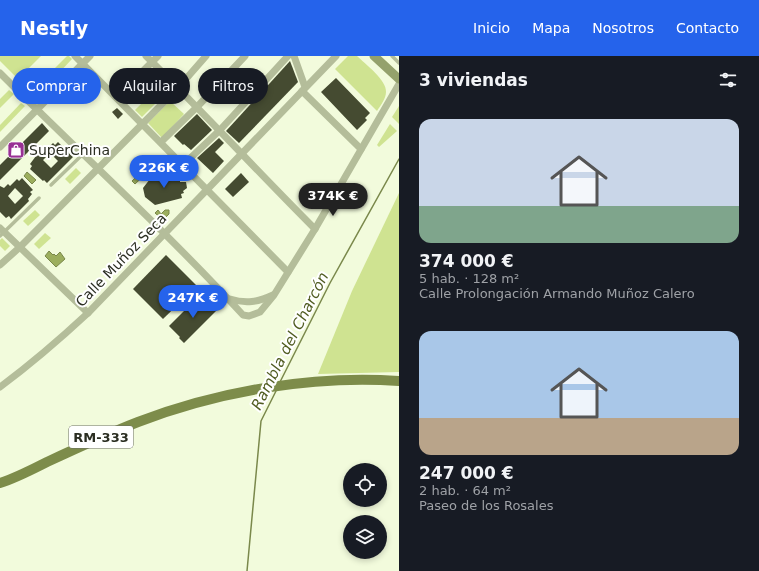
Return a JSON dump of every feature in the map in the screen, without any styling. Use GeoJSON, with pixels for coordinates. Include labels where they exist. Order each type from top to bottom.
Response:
{"type":"FeatureCollection","features":[{"type":"Feature","properties":{"kind":"main road"},"geometry":{"type":"LineString","coordinates":[[374,56],[399,79]]}},
{"type":"Feature","properties":{"kind":"main road","name":"RM-333"},"geometry":{"type":"LineString","coordinates":[[2,484],[105,436],[170,410],[199,401],[257,389],[317,382],[367,379],[399,381]]}},
{"type":"Feature","properties":{"kind":"street"},"geometry":{"type":"LineString","coordinates":[[75,56],[109,90]]}},
{"type":"Feature","properties":{"kind":"street"},"geometry":{"type":"LineString","coordinates":[[0,147],[90,56]]}},
{"type":"Feature","properties":{"kind":"street"},"geometry":{"type":"LineString","coordinates":[[146,56],[158,68]]}},
{"type":"Feature","properties":{"kind":"street"},"geometry":{"type":"LineString","coordinates":[[146,68],[158,56]]}},
{"type":"Feature","properties":{"kind":"street"},"geometry":{"type":"LineString","coordinates":[[190,74],[206,56]]}},
{"type":"Feature","properties":{"kind":"street"},"geometry":{"type":"LineString","coordinates":[[161,142],[197,107],[245,56]]}},
{"type":"Feature","properties":{"kind":"street"},"geometry":{"type":"LineString","coordinates":[[183,165],[220,130],[288,56]]}},
{"type":"Feature","properties":{"kind":"street"},"geometry":{"type":"LineString","coordinates":[[294,56],[303,89],[361,149]]}},
{"type":"Feature","properties":{"kind":"street","name":"Calle Muñoz Seca"},"geometry":{"type":"LineString","coordinates":[[0,387],[54,345],[88,313],[336,56]]}},
{"type":"Feature","properties":{"kind":"street"},"geometry":{"type":"LineString","coordinates":[[0,73],[82,155],[165,234],[243,315],[249,316],[260,312],[274,295],[315,229],[399,84]]}},
{"type":"Feature","properties":{"kind":"street"},"geometry":{"type":"LineString","coordinates":[[190,100],[315,229]]}},
{"type":"Feature","properties":{"kind":"street"},"geometry":{"type":"LineString","coordinates":[[123,104],[288,272]]}},
{"type":"Feature","properties":{"kind":"street"},"geometry":{"type":"LineString","coordinates":[[0,265],[20,247],[162,104]]}},
{"type":"Feature","properties":{"kind":"street"},"geometry":{"type":"LineString","coordinates":[[1,232],[20,247],[88,313]]}},
{"type":"Feature","properties":{"kind":"street"},"geometry":{"type":"LineString","coordinates":[[228,299],[237,302],[253,303],[274,295]]}},
{"type":"Feature","properties":{"kind":"lane"},"geometry":{"type":"LineString","coordinates":[[392,56],[399,63]]}},
{"type":"Feature","properties":{"kind":"lane"},"geometry":{"type":"LineString","coordinates":[[51,185],[82,155]]}},
{"type":"Feature","properties":{"kind":"lane"},"geometry":{"type":"LineString","coordinates":[[1,232],[39,198]]}},
{"type":"Feature","properties":{"kind":"shaded area"},"geometry":{"type":"Polygon","coordinates":[[[0,56],[41,56],[29,68],[12,68],[12,73],[0,61],[0,56]]]}},
{"type":"Feature","properties":{"kind":"shaded area"},"geometry":{"type":"Polygon","coordinates":[[[67,56],[72,59],[64,68],[55,68],[67,56]]]}},
{"type":"Feature","properties":{"kind":"shaded area"},"geometry":{"type":"Polygon","coordinates":[[[348,56],[357,56],[375,72],[383,82],[386,95],[377,111],[335,69],[348,56]]]}},
{"type":"Feature","properties":{"kind":"shaded area"},"geometry":{"type":"Polygon","coordinates":[[[9,90],[12,92],[12,96],[0,108],[0,99],[9,90]]]}},
{"type":"Feature","properties":{"kind":"shaded area"},"geometry":{"type":"Polygon","coordinates":[[[20,104],[25,106],[0,132],[0,125],[20,104]]]}},
{"type":"Feature","properties":{"kind":"shaded area"},"geometry":{"type":"Polygon","coordinates":[[[141,104],[155,104],[142,117],[135,110],[141,104]]]}},
{"type":"Feature","properties":{"kind":"shaded area"},"geometry":{"type":"Polygon","coordinates":[[[167,104],[173,104],[184,114],[162,138],[148,123],[167,104]]]}},
{"type":"Feature","properties":{"kind":"shaded area"},"geometry":{"type":"Polygon","coordinates":[[[399,106],[399,124],[392,117],[399,106]]]}},
{"type":"Feature","properties":{"kind":"shaded area"},"geometry":{"type":"Polygon","coordinates":[[[390,124],[397,131],[379,147],[377,145],[390,124]]]}},
{"type":"Feature","properties":{"kind":"shaded area"},"geometry":{"type":"Polygon","coordinates":[[[76,168],[81,173],[70,184],[65,179],[76,168]]]}},
{"type":"Feature","properties":{"kind":"shaded area"},"geometry":{"type":"Polygon","coordinates":[[[145,169],[148,172],[135,184],[132,181],[145,169]]]}},
{"type":"Feature","properties":{"kind":"shaded area"},"geometry":{"type":"Polygon","coordinates":[[[27,172],[36,180],[32,184],[24,176],[27,172]]]}},
{"type":"Feature","properties":{"kind":"shaded area"},"geometry":{"type":"Polygon","coordinates":[[[399,193],[399,372],[318,374],[352,291],[399,193]]]}},
{"type":"Feature","properties":{"kind":"shaded area"},"geometry":{"type":"Polygon","coordinates":[[[35,210],[40,215],[28,226],[23,221],[35,210]]]}},
{"type":"Feature","properties":{"kind":"shaded area"},"geometry":{"type":"Polygon","coordinates":[[[158,210],[161,214],[165,210],[169,210],[169,214],[163,220],[155,213],[158,210]]]}},
{"type":"Feature","properties":{"kind":"shaded area"},"geometry":{"type":"Polygon","coordinates":[[[45,233],[51,238],[39,249],[34,244],[45,233]]]}},
{"type":"Feature","properties":{"kind":"shaded area"},"geometry":{"type":"Polygon","coordinates":[[[2,238],[10,246],[5,251],[0,246],[0,240],[2,238]]]}},
{"type":"Feature","properties":{"kind":"shaded area"},"geometry":{"type":"Polygon","coordinates":[[[49,251],[56,256],[60,252],[65,259],[56,267],[45,256],[49,251]]]}},
{"type":"Feature","properties":{"kind":"building"},"geometry":{"type":"Polygon","coordinates":[[[290,61],[298,82],[239,143],[226,131],[251,104],[268,104],[268,85],[290,61]]]}},
{"type":"Feature","properties":{"kind":"building"},"geometry":{"type":"Polygon","coordinates":[[[336,78],[370,113],[365,118],[367,120],[357,130],[321,92],[336,78]]]}},
{"type":"Feature","properties":{"kind":"building"},"geometry":{"type":"Polygon","coordinates":[[[117,108],[123,114],[118,119],[112,112],[117,108]]]}},
{"type":"Feature","properties":{"kind":"building"},"geometry":{"type":"Polygon","coordinates":[[[197,114],[212,130],[191,150],[184,144],[183,145],[174,136],[197,114]]]}},
{"type":"Feature","properties":{"kind":"building"},"geometry":{"type":"Polygon","coordinates":[[[42,123],[49,131],[34,146],[40,153],[44,149],[46,150],[53,143],[55,145],[58,142],[73,157],[47,183],[30,169],[32,166],[30,164],[36,156],[30,150],[0,180],[0,165],[42,123]],[[50,153],[43,160],[51,168],[58,161],[50,153]]]}},
{"type":"Feature","properties":{"kind":"building"},"geometry":{"type":"Polygon","coordinates":[[[219,138],[224,143],[215,152],[224,161],[213,173],[197,158],[219,138]]]}},
{"type":"Feature","properties":{"kind":"building"},"geometry":{"type":"Polygon","coordinates":[[[241,173],[249,182],[233,197],[225,189],[241,173]]]}},
{"type":"Feature","properties":{"kind":"building"},"geometry":{"type":"Polygon","coordinates":[[[176,174],[177,180],[180,179],[180,182],[186,182],[187,188],[183,191],[184,193],[181,194],[182,198],[155,205],[145,197],[143,188],[150,179],[176,174]]]}},
{"type":"Feature","properties":{"kind":"building"},"geometry":{"type":"Polygon","coordinates":[[[22,178],[33,190],[30,192],[32,194],[28,199],[29,201],[11,219],[9,216],[6,218],[0,212],[0,186],[4,188],[8,184],[10,186],[17,179],[19,181],[22,178]],[[15,188],[8,196],[15,204],[23,196],[15,188]]]}},
{"type":"Feature","properties":{"kind":"building"},"geometry":{"type":"Polygon","coordinates":[[[166,255],[197,286],[163,319],[133,289],[166,255]]]}},
{"type":"Feature","properties":{"kind":"building"},"geometry":{"type":"Polygon","coordinates":[[[200,295],[211,306],[212,304],[218,309],[184,343],[169,326],[200,295]]]}},
{"type":"Feature","properties":{"kind":"waterway","name":"Rambla del Charcón"},"geometry":{"type":"LineString","coordinates":[[280,382],[330,283],[399,159]]}},
{"type":"Feature","properties":{"kind":"waterway","name":"Rambla del Charcón"},"geometry":{"type":"LineString","coordinates":[[247,571],[261,421],[276,391]]}},
{"type":"Feature","properties":{"kind":"place","name":"SuperChina"},"geometry":{"type":"Point","coordinates":[16,150]}}]}
